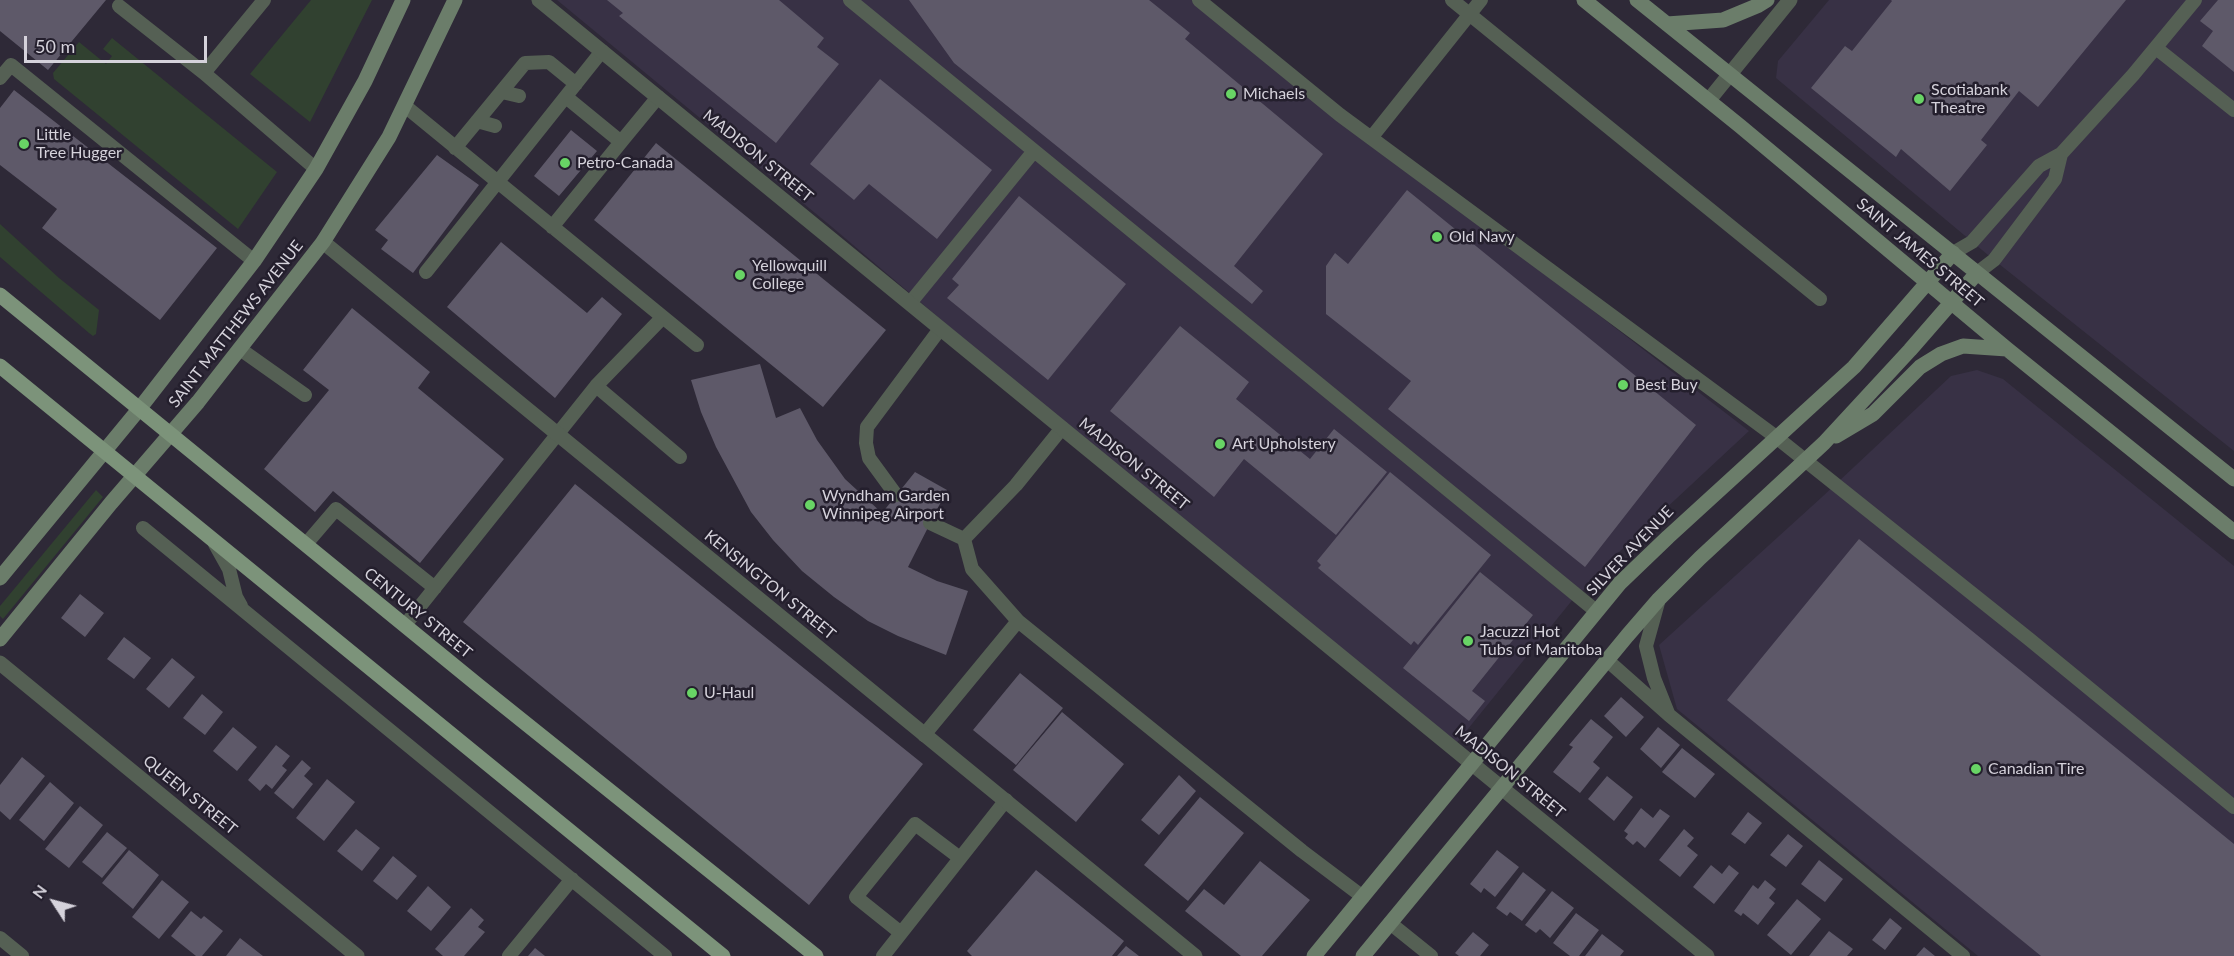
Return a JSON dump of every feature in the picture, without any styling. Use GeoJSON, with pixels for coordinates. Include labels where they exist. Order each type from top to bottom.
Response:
{"type":"FeatureCollection","features":[{"type":"Feature","properties":{"kind":"main road","name":"SAINT MATTHEWS AVENUE"},"geometry":{"type":"LineString","coordinates":[[0,578],[140,408],[254,261],[316,169],[365,81],[403,0]]}},
{"type":"Feature","properties":{"kind":"main road","name":"SAINT MATTHEWS AVENUE"},"geometry":{"type":"LineString","coordinates":[[0,639],[171,434],[323,242],[366,176],[405,106],[455,0]]}},
{"type":"Feature","properties":{"kind":"main road","name":"SAINT JAMES STREET"},"geometry":{"type":"LineString","coordinates":[[1584,0],[1709,100],[2007,349],[2234,532]]}},
{"type":"Feature","properties":{"kind":"main road","name":"SAINT JAMES STREET"},"geometry":{"type":"LineString","coordinates":[[1637,0],[2234,479]]}},
{"type":"Feature","properties":{"kind":"main road"},"geometry":{"type":"LineString","coordinates":[[1666,24],[1723,20],[1759,6],[1767,0]]}},
{"type":"Feature","properties":{"kind":"main road","name":"SILVER AVENUE"},"geometry":{"type":"LineString","coordinates":[[1314,956],[1620,583],[1854,367],[1953,253]]}},
{"type":"Feature","properties":{"kind":"main road"},"geometry":{"type":"LineString","coordinates":[[1363,956],[1659,599],[1824,443],[1977,273]]}},
{"type":"Feature","properties":{"kind":"main road","name":"CENTURY STREET"},"geometry":{"type":"LineString","coordinates":[[0,295],[816,956]]}},
{"type":"Feature","properties":{"kind":"main road"},"geometry":{"type":"LineString","coordinates":[[1824,443],[1873,414],[1920,367],[1941,354],[1963,346],[2007,349]]}},
{"type":"Feature","properties":{"kind":"main road"},"geometry":{"type":"LineString","coordinates":[[0,366],[723,956]]}},
{"type":"Feature","properties":{"kind":"street","name":"MADISON STREET"},"geometry":{"type":"LineString","coordinates":[[539,0],[1707,956]]}},
{"type":"Feature","properties":{"kind":"street"},"geometry":{"type":"LineString","coordinates":[[1709,100],[1790,0]]}},
{"type":"Feature","properties":{"kind":"street","name":"KENSINGTON STREET"},"geometry":{"type":"LineString","coordinates":[[323,242],[1194,956]]}},
{"type":"Feature","properties":{"kind":"street","name":"QUEEN STREET"},"geometry":{"type":"LineString","coordinates":[[0,663],[357,956]]}},
{"type":"Feature","properties":{"kind":"lane"},"geometry":{"type":"LineString","coordinates":[[204,73],[264,0]]}},
{"type":"Feature","properties":{"kind":"lane"},"geometry":{"type":"LineString","coordinates":[[850,0],[1596,611]]}},
{"type":"Feature","properties":{"kind":"lane"},"geometry":{"type":"LineString","coordinates":[[1199,0],[1371,138],[1776,437],[2029,639],[2234,807]]}},
{"type":"Feature","properties":{"kind":"lane"},"geometry":{"type":"LineString","coordinates":[[1452,0],[1820,299]]}},
{"type":"Feature","properties":{"kind":"lane"},"geometry":{"type":"LineString","coordinates":[[1371,138],[1481,0]]}},
{"type":"Feature","properties":{"kind":"lane"},"geometry":{"type":"LineString","coordinates":[[1953,253],[1972,242],[2039,166],[2061,154],[2156,48],[2195,0]]}},
{"type":"Feature","properties":{"kind":"lane"},"geometry":{"type":"LineString","coordinates":[[119,6],[204,73],[316,169]]}},
{"type":"Feature","properties":{"kind":"lane"},"geometry":{"type":"LineString","coordinates":[[2156,48],[2234,110]]}},
{"type":"Feature","properties":{"kind":"lane"},"geometry":{"type":"LineString","coordinates":[[426,272],[602,51]]}},
{"type":"Feature","properties":{"kind":"lane"},"geometry":{"type":"LineString","coordinates":[[455,148],[525,63],[549,62],[576,84]]}},
{"type":"Feature","properties":{"kind":"lane"},"geometry":{"type":"LineString","coordinates":[[0,78],[11,65],[254,261]]}},
{"type":"Feature","properties":{"kind":"lane"},"geometry":{"type":"LineString","coordinates":[[501,92],[519,96]]}},
{"type":"Feature","properties":{"kind":"lane"},"geometry":{"type":"LineString","coordinates":[[552,227],[658,97]]}},
{"type":"Feature","properties":{"kind":"lane"},"geometry":{"type":"LineString","coordinates":[[544,103],[562,102],[621,142]]}},
{"type":"Feature","properties":{"kind":"lane"},"geometry":{"type":"LineString","coordinates":[[405,106],[697,345]]}},
{"type":"Feature","properties":{"kind":"lane"},"geometry":{"type":"LineString","coordinates":[[477,121],[495,126]]}},
{"type":"Feature","properties":{"kind":"lane"},"geometry":{"type":"LineString","coordinates":[[520,131],[536,135]]}},
{"type":"Feature","properties":{"kind":"lane"},"geometry":{"type":"LineString","coordinates":[[909,303],[1034,150]]}},
{"type":"Feature","properties":{"kind":"lane"},"geometry":{"type":"LineString","coordinates":[[1977,273],[1994,260],[2055,179],[2061,154]]}},
{"type":"Feature","properties":{"kind":"lane"},"geometry":{"type":"LineString","coordinates":[[405,625],[596,387],[662,318]]}},
{"type":"Feature","properties":{"kind":"lane"},"geometry":{"type":"LineString","coordinates":[[896,495],[869,458],[866,443],[867,427],[940,328]]}},
{"type":"Feature","properties":{"kind":"lane"},"geometry":{"type":"LineString","coordinates":[[240,349],[305,395]]}},
{"type":"Feature","properties":{"kind":"lane"},"geometry":{"type":"LineString","coordinates":[[596,387],[680,458]]}},
{"type":"Feature","properties":{"kind":"lane"},"geometry":{"type":"LineString","coordinates":[[964,539],[1016,485],[1062,428]]}},
{"type":"Feature","properties":{"kind":"lane"},"geometry":{"type":"LineString","coordinates":[[306,544],[336,508],[435,588]]}},
{"type":"Feature","properties":{"kind":"lane"},"geometry":{"type":"LineString","coordinates":[[930,523],[964,539],[972,569],[1018,621],[1302,851],[1363,897]]}},
{"type":"Feature","properties":{"kind":"lane"},"geometry":{"type":"LineString","coordinates":[[143,528],[665,956]]}},
{"type":"Feature","properties":{"kind":"lane"},"geometry":{"type":"LineString","coordinates":[[214,542],[229,568],[236,597],[243,610]]}},
{"type":"Feature","properties":{"kind":"lane"},"geometry":{"type":"LineString","coordinates":[[1659,599],[1646,646],[1654,678],[1669,715]]}},
{"type":"Feature","properties":{"kind":"lane"},"geometry":{"type":"LineString","coordinates":[[924,735],[1018,621]]}},
{"type":"Feature","properties":{"kind":"lane"},"geometry":{"type":"LineString","coordinates":[[1607,660],[1669,715],[1963,956]]}},
{"type":"Feature","properties":{"kind":"lane"},"geometry":{"type":"LineString","coordinates":[[883,956],[1006,800]]}},
{"type":"Feature","properties":{"kind":"lane"},"geometry":{"type":"LineString","coordinates":[[901,933],[856,897],[915,824],[960,858]]}},
{"type":"Feature","properties":{"kind":"lane"},"geometry":{"type":"LineString","coordinates":[[509,956],[572,879]]}},
{"type":"Feature","properties":{"kind":"lane"},"geometry":{"type":"LineString","coordinates":[[1390,923],[1431,956]]}},
{"type":"Feature","properties":{"kind":"lane"},"geometry":{"type":"LineString","coordinates":[[0,938],[22,956]]}},
{"type":"Feature","properties":{"kind":"shaded area"},"geometry":{"type":"Polygon","coordinates":[[[557,0],[844,0],[1574,598],[1455,745],[1066,426],[832,227],[557,0]]]}},
{"type":"Feature","properties":{"kind":"shaded area"},"geometry":{"type":"Polygon","coordinates":[[[855,0],[1196,0],[1329,107],[1749,431],[1604,566],[1580,594],[855,0]]]}},
{"type":"Feature","properties":{"kind":"shaded area"},"geometry":{"type":"Polygon","coordinates":[[[1829,0],[2234,0],[2234,451],[1994,260],[1776,78],[1778,61],[1829,0]]]}},
{"type":"Feature","properties":{"kind":"shaded area"},"geometry":{"type":"Polygon","coordinates":[[[1977,370],[2003,379],[2234,566],[2234,956],[1978,956],[1677,709],[1659,645],[1951,376],[1977,370]]]}},
{"type":"Feature","properties":{"kind":"green space"},"geometry":{"type":"Polygon","coordinates":[[[311,0],[372,0],[310,122],[250,74],[311,0]]]}},
{"type":"Feature","properties":{"kind":"green space"},"geometry":{"type":"Polygon","coordinates":[[[112,38],[277,172],[238,229],[54,79],[53,73],[79,42],[106,64],[112,56],[103,49],[112,38]]]}},
{"type":"Feature","properties":{"kind":"green space"},"geometry":{"type":"Polygon","coordinates":[[[0,224],[59,278],[99,310],[96,334],[93,336],[89,333],[0,257],[0,224]]]}},
{"type":"Feature","properties":{"kind":"green space"},"geometry":{"type":"Polygon","coordinates":[[[96,490],[103,497],[3,619],[0,616],[0,606],[96,490]]]}},
{"type":"Feature","properties":{"kind":"building"},"geometry":{"type":"Polygon","coordinates":[[[0,0],[106,0],[48,70],[0,31],[0,0]]]}},
{"type":"Feature","properties":{"kind":"building"},"geometry":{"type":"Polygon","coordinates":[[[607,0],[779,0],[824,38],[817,47],[839,64],[776,143],[619,16],[623,13],[607,0]]]}},
{"type":"Feature","properties":{"kind":"building"},"geometry":{"type":"Polygon","coordinates":[[[909,0],[1149,0],[1190,33],[1185,39],[1323,154],[1234,266],[1263,291],[1252,304],[954,63],[909,0]]]}},
{"type":"Feature","properties":{"kind":"building","name":"Scotiabank Theatre"},"geometry":{"type":"Polygon","coordinates":[[[1891,0],[2126,0],[2038,107],[2019,91],[1981,140],[1987,145],[1950,191],[1901,149],[1896,157],[1811,88],[1845,46],[1852,51],[1891,0]]]}},
{"type":"Feature","properties":{"kind":"building"},"geometry":{"type":"Polygon","coordinates":[[[2218,0],[2234,0],[2234,72],[2202,46],[2213,31],[2200,21],[2218,0]]]}},
{"type":"Feature","properties":{"kind":"building"},"geometry":{"type":"Polygon","coordinates":[[[880,79],[992,170],[937,239],[869,184],[854,200],[810,164],[880,79]]]}},
{"type":"Feature","properties":{"kind":"building"},"geometry":{"type":"Polygon","coordinates":[[[14,90],[217,248],[160,320],[42,228],[57,209],[0,165],[0,108],[14,90]]]}},
{"type":"Feature","properties":{"kind":"building","name":"Petro-Canada"},"geometry":{"type":"Polygon","coordinates":[[[571,130],[597,151],[559,196],[534,176],[571,130]]]}},
{"type":"Feature","properties":{"kind":"building","name":"Yellowquill College"},"geometry":{"type":"Polygon","coordinates":[[[656,143],[886,330],[823,407],[594,220],[656,143]]]}},
{"type":"Feature","properties":{"kind":"building"},"geometry":{"type":"Polygon","coordinates":[[[437,155],[479,185],[413,273],[381,249],[388,240],[375,230],[437,155]]]}},
{"type":"Feature","properties":{"kind":"building"},"geometry":{"type":"Polygon","coordinates":[[[1407,190],[1696,425],[1585,567],[1388,409],[1411,381],[1326,314],[1326,266],[1335,253],[1348,264],[1407,190]]]}},
{"type":"Feature","properties":{"kind":"building"},"geometry":{"type":"Polygon","coordinates":[[[1019,196],[1126,284],[1048,380],[947,298],[959,285],[952,279],[1019,196]]]}},
{"type":"Feature","properties":{"kind":"building"},"geometry":{"type":"Polygon","coordinates":[[[501,242],[587,313],[602,297],[622,314],[555,398],[447,307],[501,242]]]}},
{"type":"Feature","properties":{"kind":"building"},"geometry":{"type":"Polygon","coordinates":[[[352,308],[430,372],[418,388],[504,459],[420,563],[333,491],[315,512],[264,469],[329,390],[303,370],[352,308]]]}},
{"type":"Feature","properties":{"kind":"building","name":"Art Upholstery"},"geometry":{"type":"Polygon","coordinates":[[[1180,326],[1249,382],[1236,399],[1310,459],[1334,429],[1387,472],[1336,535],[1244,459],[1214,497],[1110,411],[1180,326]]]}},
{"type":"Feature","properties":{"kind":"building","name":"Wyndham Garden Winnipeg Airport"},"geometry":{"type":"Polygon","coordinates":[[[760,364],[776,418],[800,408],[817,440],[845,479],[882,513],[915,472],[947,490],[908,567],[937,581],[968,591],[946,655],[868,621],[834,597],[802,571],[751,512],[716,447],[701,412],[691,380],[760,364]]]}},
{"type":"Feature","properties":{"kind":"building"},"geometry":{"type":"Polygon","coordinates":[[[1390,472],[1491,555],[1418,645],[1414,641],[1411,645],[1318,568],[1321,565],[1317,561],[1390,472]]]}},
{"type":"Feature","properties":{"kind":"building","name":"U-Haul"},"geometry":{"type":"Polygon","coordinates":[[[575,484],[923,764],[809,905],[463,622],[575,484]]]}},
{"type":"Feature","properties":{"kind":"building","name":"Canadian Tire"},"geometry":{"type":"Polygon","coordinates":[[[1859,539],[2234,844],[2234,956],[2041,956],[1727,700],[1859,539]]]}},
{"type":"Feature","properties":{"kind":"building","name":"Jacuzzi Hot Tubs of Manitoba"},"geometry":{"type":"Polygon","coordinates":[[[1480,572],[1533,615],[1472,691],[1485,701],[1469,721],[1403,668],[1480,572]]]}},
{"type":"Feature","properties":{"kind":"building"},"geometry":{"type":"Polygon","coordinates":[[[80,594],[104,613],[85,637],[61,618],[80,594]]]}},
{"type":"Feature","properties":{"kind":"building"},"geometry":{"type":"Polygon","coordinates":[[[124,637],[151,658],[134,679],[107,659],[124,637]]]}},
{"type":"Feature","properties":{"kind":"building"},"geometry":{"type":"Polygon","coordinates":[[[172,658],[195,677],[169,708],[146,689],[172,658]]]}},
{"type":"Feature","properties":{"kind":"building"},"geometry":{"type":"Polygon","coordinates":[[[1020,673],[1063,708],[1016,765],[973,730],[1020,673]]]}},
{"type":"Feature","properties":{"kind":"building"},"geometry":{"type":"Polygon","coordinates":[[[202,694],[223,712],[205,735],[183,718],[202,694]]]}},
{"type":"Feature","properties":{"kind":"building"},"geometry":{"type":"Polygon","coordinates":[[[1621,697],[1644,717],[1626,737],[1604,716],[1621,697]]]}},
{"type":"Feature","properties":{"kind":"building"},"geometry":{"type":"Polygon","coordinates":[[[1062,712],[1124,764],[1076,822],[1013,770],[1062,712]]]}},
{"type":"Feature","properties":{"kind":"building"},"geometry":{"type":"Polygon","coordinates":[[[1591,719],[1613,737],[1593,762],[1600,768],[1580,793],[1553,772],[1573,747],[1569,745],[1591,719]]]}},
{"type":"Feature","properties":{"kind":"building"},"geometry":{"type":"Polygon","coordinates":[[[233,727],[257,747],[237,771],[213,751],[233,727]]]}},
{"type":"Feature","properties":{"kind":"building"},"geometry":{"type":"Polygon","coordinates":[[[1658,727],[1680,745],[1661,768],[1640,749],[1658,727]]]}},
{"type":"Feature","properties":{"kind":"building"},"geometry":{"type":"Polygon","coordinates":[[[276,745],[290,756],[282,766],[287,770],[272,789],[266,784],[260,791],[248,780],[276,745]]]}},
{"type":"Feature","properties":{"kind":"building"},"geometry":{"type":"Polygon","coordinates":[[[1682,748],[1715,774],[1695,798],[1662,772],[1682,748]]]}},
{"type":"Feature","properties":{"kind":"building"},"geometry":{"type":"Polygon","coordinates":[[[22,757],[45,776],[10,820],[0,811],[0,785],[22,757]]]}},
{"type":"Feature","properties":{"kind":"building"},"geometry":{"type":"Polygon","coordinates":[[[302,760],[311,768],[304,776],[313,784],[293,809],[274,793],[302,760]]]}},
{"type":"Feature","properties":{"kind":"building"},"geometry":{"type":"Polygon","coordinates":[[[1179,775],[1196,791],[1159,835],[1141,820],[1179,775]]]}},
{"type":"Feature","properties":{"kind":"building"},"geometry":{"type":"Polygon","coordinates":[[[1607,776],[1633,797],[1614,821],[1588,799],[1607,776]]]}},
{"type":"Feature","properties":{"kind":"building"},"geometry":{"type":"Polygon","coordinates":[[[327,779],[355,802],[324,841],[296,818],[327,779]]]}},
{"type":"Feature","properties":{"kind":"building"},"geometry":{"type":"Polygon","coordinates":[[[50,782],[74,803],[44,841],[19,820],[50,782]]]}},
{"type":"Feature","properties":{"kind":"building"},"geometry":{"type":"Polygon","coordinates":[[[1200,797],[1244,833],[1188,901],[1144,865],[1200,797]]]}},
{"type":"Feature","properties":{"kind":"building"},"geometry":{"type":"Polygon","coordinates":[[[80,806],[103,825],[69,868],[45,849],[80,806]]]}},
{"type":"Feature","properties":{"kind":"building"},"geometry":{"type":"Polygon","coordinates":[[[1641,808],[1653,818],[1660,809],[1670,816],[1645,848],[1637,841],[1633,845],[1625,838],[1628,834],[1624,831],[1641,808]]]}},
{"type":"Feature","properties":{"kind":"building"},"geometry":{"type":"Polygon","coordinates":[[[1748,812],[1762,823],[1745,844],[1731,834],[1748,812]]]}},
{"type":"Feature","properties":{"kind":"building"},"geometry":{"type":"Polygon","coordinates":[[[356,829],[380,848],[362,871],[337,851],[356,829]]]}},
{"type":"Feature","properties":{"kind":"building"},"geometry":{"type":"Polygon","coordinates":[[[1684,829],[1694,838],[1687,846],[1698,855],[1680,877],[1659,860],[1684,829]]]}},
{"type":"Feature","properties":{"kind":"building"},"geometry":{"type":"Polygon","coordinates":[[[107,832],[127,848],[102,878],[82,862],[107,832]]]}},
{"type":"Feature","properties":{"kind":"building"},"geometry":{"type":"Polygon","coordinates":[[[1788,834],[1803,846],[1786,867],[1770,855],[1788,834]]]}},
{"type":"Feature","properties":{"kind":"building"},"geometry":{"type":"Polygon","coordinates":[[[129,850],[159,875],[133,909],[102,883],[129,850]]]}},
{"type":"Feature","properties":{"kind":"building"},"geometry":{"type":"Polygon","coordinates":[[[1497,850],[1519,867],[1495,897],[1484,888],[1481,893],[1470,884],[1497,850]]]}},
{"type":"Feature","properties":{"kind":"building"},"geometry":{"type":"Polygon","coordinates":[[[393,856],[417,876],[397,900],[373,881],[393,856]]]}},
{"type":"Feature","properties":{"kind":"building"},"geometry":{"type":"Polygon","coordinates":[[[1819,860],[1843,879],[1825,902],[1801,884],[1819,860]]]}},
{"type":"Feature","properties":{"kind":"building"},"geometry":{"type":"Polygon","coordinates":[[[1260,861],[1310,900],[1262,956],[1241,956],[1185,911],[1204,889],[1224,905],[1260,861]]]}},
{"type":"Feature","properties":{"kind":"building"},"geometry":{"type":"Polygon","coordinates":[[[1711,865],[1722,874],[1729,865],[1739,873],[1714,904],[1693,887],[1711,865]]]}},
{"type":"Feature","properties":{"kind":"building"},"geometry":{"type":"Polygon","coordinates":[[[1036,870],[1124,941],[1112,956],[972,956],[967,951],[1036,870]]]}},
{"type":"Feature","properties":{"kind":"building"},"geometry":{"type":"Polygon","coordinates":[[[1523,872],[1546,890],[1522,921],[1510,912],[1507,916],[1496,908],[1523,872]]]}},
{"type":"Feature","properties":{"kind":"building"},"geometry":{"type":"Polygon","coordinates":[[[162,880],[189,902],[159,939],[132,917],[162,880]]]}},
{"type":"Feature","properties":{"kind":"building"},"geometry":{"type":"Polygon","coordinates":[[[1765,880],[1776,889],[1769,898],[1775,903],[1758,925],[1743,913],[1741,916],[1734,911],[1753,885],[1758,889],[1765,880]]]}},
{"type":"Feature","properties":{"kind":"building"},"geometry":{"type":"Polygon","coordinates":[[[428,886],[451,907],[431,931],[407,911],[428,886]]]}},
{"type":"Feature","properties":{"kind":"building"},"geometry":{"type":"Polygon","coordinates":[[[1552,891],[1574,908],[1550,938],[1540,929],[1536,933],[1525,925],[1552,891]]]}},
{"type":"Feature","properties":{"kind":"building"},"geometry":{"type":"Polygon","coordinates":[[[1797,899],[1821,919],[1791,955],[1767,935],[1797,899]]]}},
{"type":"Feature","properties":{"kind":"building"},"geometry":{"type":"Polygon","coordinates":[[[471,908],[484,920],[478,927],[485,932],[464,956],[443,956],[435,949],[471,908]]]}},
{"type":"Feature","properties":{"kind":"building"},"geometry":{"type":"Polygon","coordinates":[[[191,911],[201,919],[204,916],[223,931],[202,956],[196,956],[171,936],[191,911]]]}},
{"type":"Feature","properties":{"kind":"building"},"geometry":{"type":"Polygon","coordinates":[[[1576,913],[1599,930],[1579,956],[1570,956],[1553,943],[1576,913]]]}},
{"type":"Feature","properties":{"kind":"building"},"geometry":{"type":"Polygon","coordinates":[[[1890,918],[1902,928],[1885,950],[1872,940],[1890,918]]]}},
{"type":"Feature","properties":{"kind":"building"},"geometry":{"type":"Polygon","coordinates":[[[1829,931],[1853,949],[1847,956],[1809,956],[1829,931]]]}},
{"type":"Feature","properties":{"kind":"building"},"geometry":{"type":"Polygon","coordinates":[[[1473,932],[1489,945],[1480,956],[1459,956],[1455,953],[1473,932]]]}},
{"type":"Feature","properties":{"kind":"building"},"geometry":{"type":"Polygon","coordinates":[[[1602,934],[1624,951],[1620,956],[1585,956],[1602,934]]]}},
{"type":"Feature","properties":{"kind":"building"},"geometry":{"type":"Polygon","coordinates":[[[240,938],[263,956],[226,956],[240,938]]]}},
{"type":"Feature","properties":{"kind":"building"},"geometry":{"type":"Polygon","coordinates":[[[1126,946],[1139,956],[1117,956],[1126,946]]]}},
{"type":"Feature","properties":{"kind":"building"},"geometry":{"type":"Polygon","coordinates":[[[1924,947],[1935,956],[1916,956],[1924,947]]]}},
{"type":"Feature","properties":{"kind":"building"},"geometry":{"type":"Polygon","coordinates":[[[535,948],[545,956],[528,956],[535,948]]]}},
{"type":"Feature","properties":{"kind":"place","name":"Michaels"},"geometry":{"type":"Point","coordinates":[1231,94]}},
{"type":"Feature","properties":{"kind":"place","name":"Scotiabank Theatre"},"geometry":{"type":"Point","coordinates":[1919,99]}},
{"type":"Feature","properties":{"kind":"place","name":"Little Tree Hugger"},"geometry":{"type":"Point","coordinates":[24,144]}},
{"type":"Feature","properties":{"kind":"place","name":"Petro-Canada"},"geometry":{"type":"Point","coordinates":[565,163]}},
{"type":"Feature","properties":{"kind":"place","name":"Old Navy"},"geometry":{"type":"Point","coordinates":[1437,237]}},
{"type":"Feature","properties":{"kind":"place","name":"Yellowquill College"},"geometry":{"type":"Point","coordinates":[740,275]}},
{"type":"Feature","properties":{"kind":"place","name":"Best Buy"},"geometry":{"type":"Point","coordinates":[1623,385]}},
{"type":"Feature","properties":{"kind":"place","name":"Art Upholstery"},"geometry":{"type":"Point","coordinates":[1220,444]}},
{"type":"Feature","properties":{"kind":"place","name":"Wyndham Garden Winnipeg Airport"},"geometry":{"type":"Point","coordinates":[810,505]}},
{"type":"Feature","properties":{"kind":"place","name":"Jacuzzi Hot Tubs of Manitoba"},"geometry":{"type":"Point","coordinates":[1468,641]}},
{"type":"Feature","properties":{"kind":"place","name":"U-Haul"},"geometry":{"type":"Point","coordinates":[692,693]}},
{"type":"Feature","properties":{"kind":"place","name":"Canadian Tire"},"geometry":{"type":"Point","coordinates":[1976,769]}}]}
